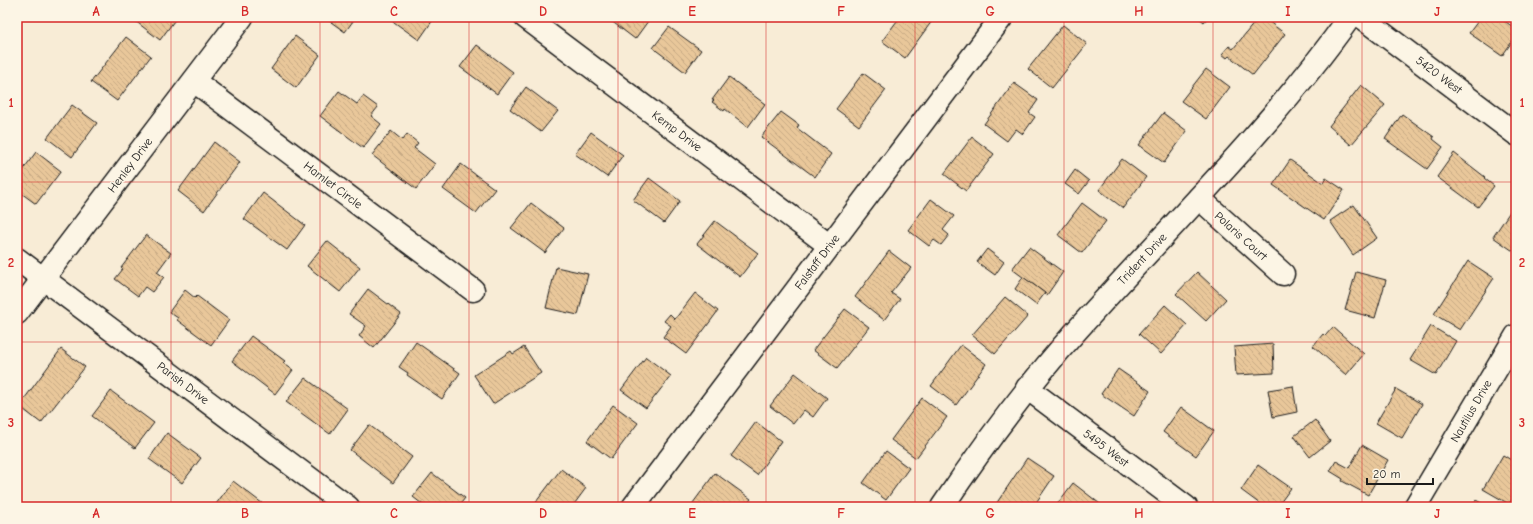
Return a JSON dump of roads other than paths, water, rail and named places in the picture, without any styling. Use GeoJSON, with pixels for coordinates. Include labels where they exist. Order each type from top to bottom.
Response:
{"type":"FeatureCollection","features":[{"type":"Feature","properties":{"kind":"street","name":"Henley Drive"},"geometry":{"type":"LineString","coordinates":[[17,313],[242,17]]}},
{"type":"Feature","properties":{"kind":"street","name":"Kemp Drive"},"geometry":{"type":"LineString","coordinates":[[524,17],[830,246]]}},
{"type":"Feature","properties":{"kind":"street","name":"Falstaff Drive"},"geometry":{"type":"LineString","coordinates":[[633,507],[1002,17]]}},
{"type":"Feature","properties":{"kind":"street","name":"Trident Drive"},"geometry":{"type":"LineString","coordinates":[[942,507],[995,429],[1028,388],[1078,330],[1199,198],[1318,61],[1350,17]]}},
{"type":"Feature","properties":{"kind":"street","name":"5420 West"},"geometry":{"type":"LineString","coordinates":[[1361,17],[1516,134]]}},
{"type":"Feature","properties":{"kind":"street","name":"Hamlet Circle"},"geometry":{"type":"LineString","coordinates":[[194,81],[473,290]]}},
{"type":"Feature","properties":{"kind":"street","name":"Polaris Court"},"geometry":{"type":"LineString","coordinates":[[1199,198],[1283,274]]}},
{"type":"Feature","properties":{"kind":"street","name":"Parish Drive"},"geometry":{"type":"LineString","coordinates":[[17,259],[348,507]]}},
{"type":"Feature","properties":{"kind":"street","name":"Nautilus Drive"},"geometry":{"type":"LineString","coordinates":[[1415,507],[1516,336]]}},
{"type":"Feature","properties":{"kind":"street","name":"5495 West"},"geometry":{"type":"LineString","coordinates":[[1028,388],[1186,507]]}}]}
